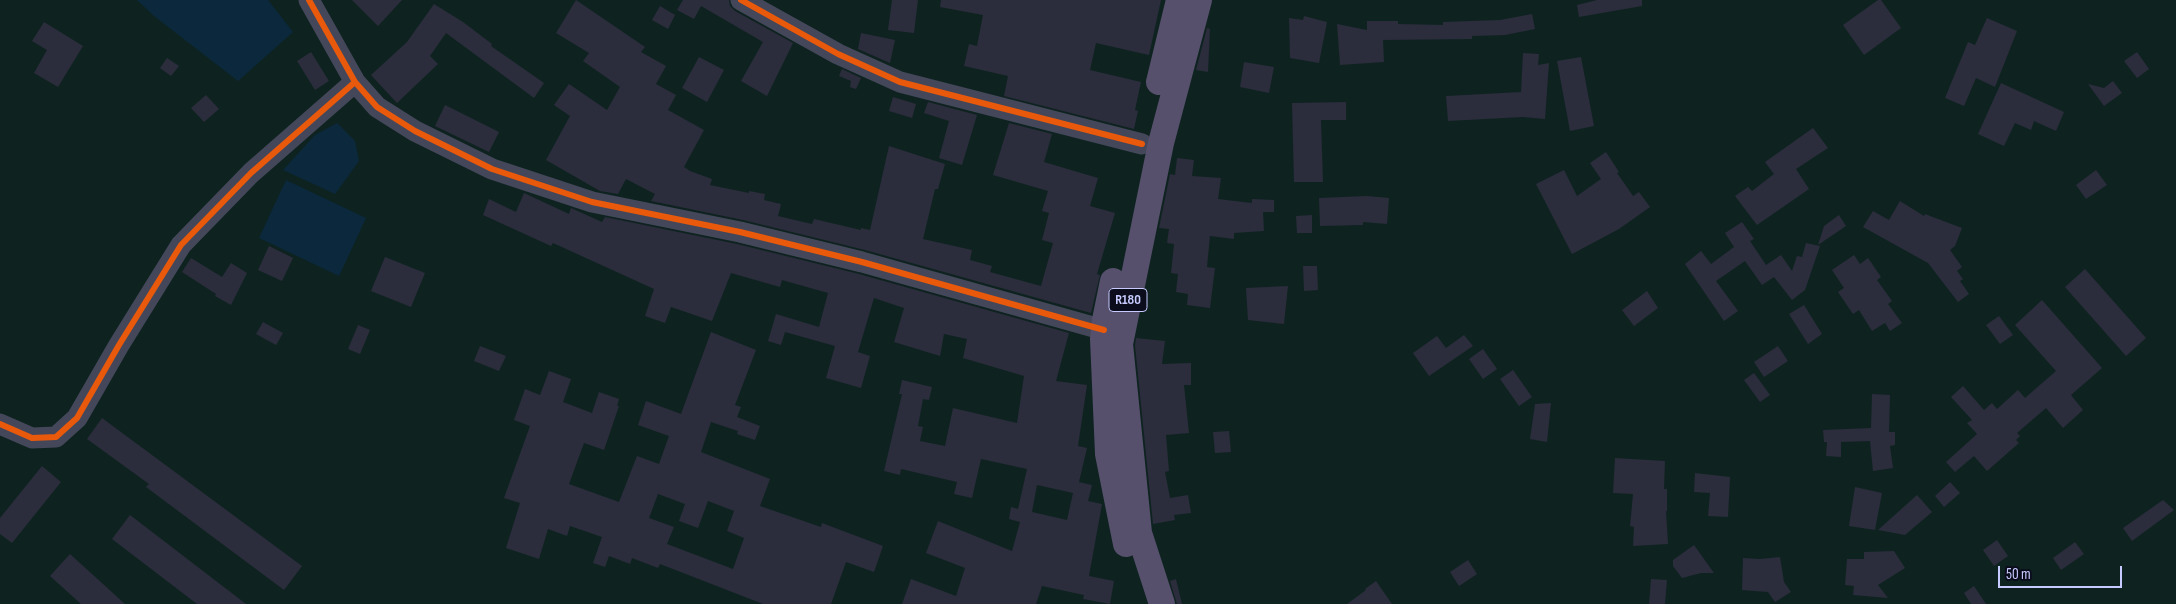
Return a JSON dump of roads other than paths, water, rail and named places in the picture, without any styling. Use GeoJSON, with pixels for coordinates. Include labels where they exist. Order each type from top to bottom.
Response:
{"type":"FeatureCollection","features":[{"type":"Feature","properties":{"kind":"main road","name":"R180"},"geometry":{"type":"LineString","coordinates":[[1145,604],[1124,537],[1108,454],[1104,330],[1142,144],[1180,0]]}},
{"type":"Feature","properties":{"kind":"main road","name":"R180"},"geometry":{"type":"LineString","coordinates":[[1162,604],[1139,533],[1120,344],[1161,143],[1199,0]]}},
{"type":"Feature","properties":{"kind":"street"},"geometry":{"type":"LineString","coordinates":[[309,0],[355,82],[377,107],[415,131],[492,169],[592,202],[740,232],[853,260],[1104,330]]}},
{"type":"Feature","properties":{"kind":"street"},"geometry":{"type":"LineString","coordinates":[[741,0],[838,54],[900,82],[1142,144]]}},
{"type":"Feature","properties":{"kind":"street"},"geometry":{"type":"LineString","coordinates":[[0,424],[32,438],[56,437],[77,418],[119,344],[181,244],[251,172],[355,82]]}},
{"type":"Feature","properties":{"kind":"water"},"geometry":{"type":"Polygon","coordinates":[[[137,0],[268,0],[293,32],[238,81],[154,16],[137,0]]]}},
{"type":"Feature","properties":{"kind":"water"},"geometry":{"type":"Polygon","coordinates":[[[337,123],[355,141],[359,161],[335,194],[283,170],[315,135],[337,123]]]}},
{"type":"Feature","properties":{"kind":"water"},"geometry":{"type":"Polygon","coordinates":[[[286,180],[366,218],[339,276],[259,238],[286,180]]]}}]}
